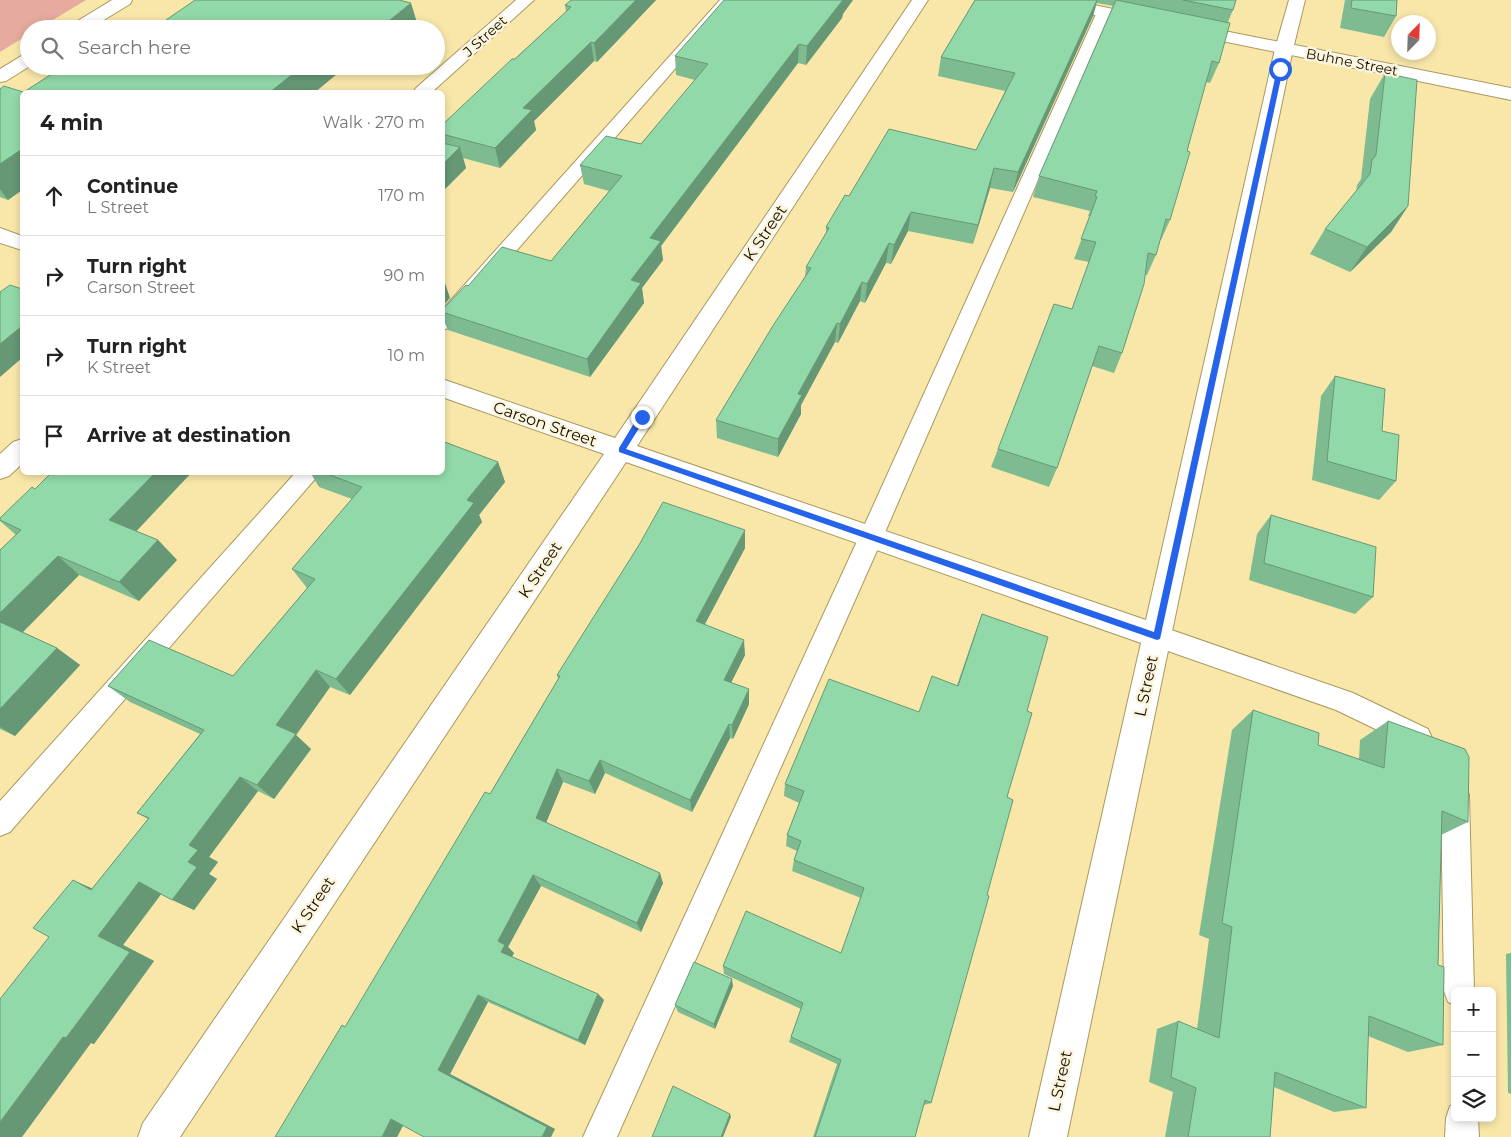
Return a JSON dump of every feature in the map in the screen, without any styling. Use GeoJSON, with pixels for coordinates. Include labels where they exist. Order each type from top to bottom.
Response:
{"type":"FeatureCollection","features":[{"type":"Feature","properties":{"kind":"street"},"geometry":{"type":"LineString","coordinates":[[92,20],[124,0]]}},
{"type":"Feature","properties":{"kind":"street","name":"J Street"},"geometry":{"type":"LineString","coordinates":[[445,72],[526,0]]}},
{"type":"Feature","properties":{"kind":"street","name":"K Street"},"geometry":{"type":"LineString","coordinates":[[157,1137],[621,450],[920,0]]}},
{"type":"Feature","properties":{"kind":"street","name":"Buhne Street"},"geometry":{"type":"LineString","coordinates":[[1046,0],[1511,94]]}},
{"type":"Feature","properties":{"kind":"street","name":"L Street"},"geometry":{"type":"LineString","coordinates":[[1048,1137],[1296,0]]}},
{"type":"Feature","properties":{"kind":"street"},"geometry":{"type":"LineString","coordinates":[[0,77],[20,65]]}},
{"type":"Feature","properties":{"kind":"street","name":"J Street"},"geometry":{"type":"LineString","coordinates":[[424,90],[441,75]]}},
{"type":"Feature","properties":{"kind":"street"},"geometry":{"type":"LineString","coordinates":[[0,235],[20,242]]}},
{"type":"Feature","properties":{"kind":"street","name":"Carson Street"},"geometry":{"type":"LineString","coordinates":[[445,389],[1157,636]]}},
{"type":"Feature","properties":{"kind":"street"},"geometry":{"type":"LineString","coordinates":[[0,469],[20,451]]}},
{"type":"Feature","properties":{"kind":"lane"},"geometry":{"type":"LineString","coordinates":[[445,320],[728,0]]}},
{"type":"Feature","properties":{"kind":"lane"},"geometry":{"type":"LineString","coordinates":[[600,1137],[871,537],[1104,12]]}},
{"type":"Feature","properties":{"kind":"lane"},"geometry":{"type":"LineString","coordinates":[[0,822],[307,475]]}},
{"type":"Feature","properties":{"kind":"lane"},"geometry":{"type":"LineString","coordinates":[[1157,636],[1344,700],[1398,725],[1440,749]]}},
{"type":"Feature","properties":{"kind":"lane"},"geometry":{"type":"LineString","coordinates":[[1454,772],[1459,987]]}},
{"type":"Feature","properties":{"kind":"lane"},"geometry":{"type":"LineString","coordinates":[[1462,1122],[1462,1137]]}},
{"type":"Feature","properties":{"kind":"shaded area"},"geometry":{"type":"Polygon","coordinates":[[[0,0],[86,0],[53,20],[20,20],[20,40],[0,52],[0,0]]]}},
{"type":"Feature","properties":{"kind":"building"},"geometry":{"type":"Polygon","coordinates":[[[195,0],[399,0],[411,3],[390,20],[166,20],[195,0]]]}},
{"type":"Feature","properties":{"kind":"building"},"geometry":{"type":"Polygon","coordinates":[[[571,0],[636,0],[594,43],[591,42],[523,108],[532,110],[495,148],[445,135],[445,122],[571,7],[565,5],[571,0]]]}},
{"type":"Feature","properties":{"kind":"building"},"geometry":{"type":"Polygon","coordinates":[[[724,0],[843,0],[807,46],[799,44],[650,238],[661,241],[631,280],[641,283],[587,359],[445,313],[445,307],[466,285],[468,286],[502,247],[551,261],[622,176],[580,165],[606,136],[641,144],[708,64],[675,56],[724,0]]]}},
{"type":"Feature","properties":{"kind":"building"},"geometry":{"type":"Polygon","coordinates":[[[975,0],[1097,0],[1018,172],[994,168],[978,225],[911,212],[894,245],[889,243],[867,284],[862,282],[840,324],[837,323],[798,394],[802,395],[778,439],[716,420],[774,324],[811,268],[806,267],[829,228],[826,227],[845,195],[849,196],[889,129],[976,150],[1015,73],[941,57],[975,0]]]}},
{"type":"Feature","properties":{"kind":"building"},"geometry":{"type":"Polygon","coordinates":[[[1116,0],[1230,23],[1219,63],[1212,61],[1187,151],[1190,152],[1170,220],[1166,219],[1156,255],[1148,253],[1144,284],[1122,353],[1099,346],[1057,468],[998,449],[1054,304],[1072,309],[1096,242],[1081,239],[1097,197],[1095,196],[1097,191],[1039,176],[1116,0]]]}},
{"type":"Feature","properties":{"kind":"building"},"geometry":{"type":"Polygon","coordinates":[[[1183,0],[1236,0],[1233,10],[1183,0]]]}},
{"type":"Feature","properties":{"kind":"building"},"geometry":{"type":"Polygon","coordinates":[[[1352,0],[1397,0],[1396,15],[1351,8],[1352,0]]]}},
{"type":"Feature","properties":{"kind":"building"},"geometry":{"type":"Polygon","coordinates":[[[1385,73],[1417,80],[1408,206],[1367,247],[1325,229],[1370,174],[1372,160],[1376,155],[1385,73]]]}},
{"type":"Feature","properties":{"kind":"building"},"geometry":{"type":"Polygon","coordinates":[[[50,75],[292,75],[273,90],[27,90],[50,75]]]}},
{"type":"Feature","properties":{"kind":"building"},"geometry":{"type":"Polygon","coordinates":[[[4,86],[20,91],[20,150],[0,164],[0,89],[4,86]]]}},
{"type":"Feature","properties":{"kind":"building"},"geometry":{"type":"Polygon","coordinates":[[[445,144],[460,147],[445,162],[445,144]]]}},
{"type":"Feature","properties":{"kind":"building"},"geometry":{"type":"Polygon","coordinates":[[[10,285],[20,288],[20,328],[0,344],[0,292],[10,285]]]}},
{"type":"Feature","properties":{"kind":"building"},"geometry":{"type":"Polygon","coordinates":[[[1335,376],[1385,389],[1382,431],[1399,435],[1396,481],[1327,461],[1335,376]]]}},
{"type":"Feature","properties":{"kind":"building"},"geometry":{"type":"Polygon","coordinates":[[[445,442],[498,462],[467,500],[474,503],[336,679],[316,670],[276,725],[296,734],[257,785],[240,777],[189,845],[198,850],[188,862],[197,867],[172,900],[139,882],[98,936],[130,952],[66,1038],[63,1037],[0,1122],[0,999],[49,937],[33,928],[73,880],[91,890],[149,818],[137,813],[204,730],[108,686],[149,640],[233,676],[315,579],[292,569],[362,487],[330,475],[445,475],[445,442]]]}},
{"type":"Feature","properties":{"kind":"building"},"geometry":{"type":"Polygon","coordinates":[[[49,475],[153,475],[109,520],[158,540],[119,582],[58,556],[0,613],[0,550],[21,530],[0,520],[0,518],[32,487],[35,489],[49,475]]]}},
{"type":"Feature","properties":{"kind":"building"},"geometry":{"type":"Polygon","coordinates":[[[663,502],[745,530],[696,621],[744,640],[724,680],[749,689],[732,725],[729,724],[690,800],[600,760],[589,781],[557,769],[536,818],[660,873],[637,923],[533,875],[498,941],[505,945],[501,952],[598,994],[578,1040],[478,995],[438,1070],[547,1127],[542,1137],[424,1137],[391,1119],[382,1137],[275,1137],[342,1025],[345,1027],[485,792],[490,794],[560,676],[557,675],[639,545],[663,502]]]}},
{"type":"Feature","properties":{"kind":"building"},"geometry":{"type":"Polygon","coordinates":[[[1271,515],[1376,547],[1373,597],[1264,563],[1271,515]]]}},
{"type":"Feature","properties":{"kind":"building"},"geometry":{"type":"Polygon","coordinates":[[[982,614],[1048,637],[1027,711],[1032,713],[1007,797],[1013,800],[987,895],[989,896],[931,1103],[925,1100],[915,1137],[815,1137],[841,1060],[791,1037],[803,1003],[723,966],[746,911],[841,953],[864,888],[794,860],[801,841],[787,835],[804,791],[785,784],[829,679],[919,712],[932,676],[958,686],[982,614]]]}},
{"type":"Feature","properties":{"kind":"building"},"geometry":{"type":"Polygon","coordinates":[[[0,622],[57,648],[0,709],[0,622]]]}},
{"type":"Feature","properties":{"kind":"building"},"geometry":{"type":"Polygon","coordinates":[[[1253,710],[1319,733],[1318,745],[1384,768],[1388,721],[1465,749],[1469,757],[1468,822],[1442,811],[1438,965],[1444,967],[1443,1045],[1369,1016],[1366,1108],[1275,1072],[1270,1137],[1188,1137],[1196,1088],[1171,1077],[1178,1021],[1219,1038],[1232,927],[1222,923],[1253,710]]]}},
{"type":"Feature","properties":{"kind":"building"},"geometry":{"type":"Polygon","coordinates":[[[694,962],[732,979],[714,1024],[675,1005],[694,962]]]}},
{"type":"Feature","properties":{"kind":"building"},"geometry":{"type":"Polygon","coordinates":[[[673,1086],[730,1114],[721,1137],[652,1137],[673,1086]]]}},
{"type":"Feature","properties":{"kind":"route"},"geometry":{"type":"LineString","coordinates":[[642,417],[621,450],[1157,636],[1280,69]]}}]}
